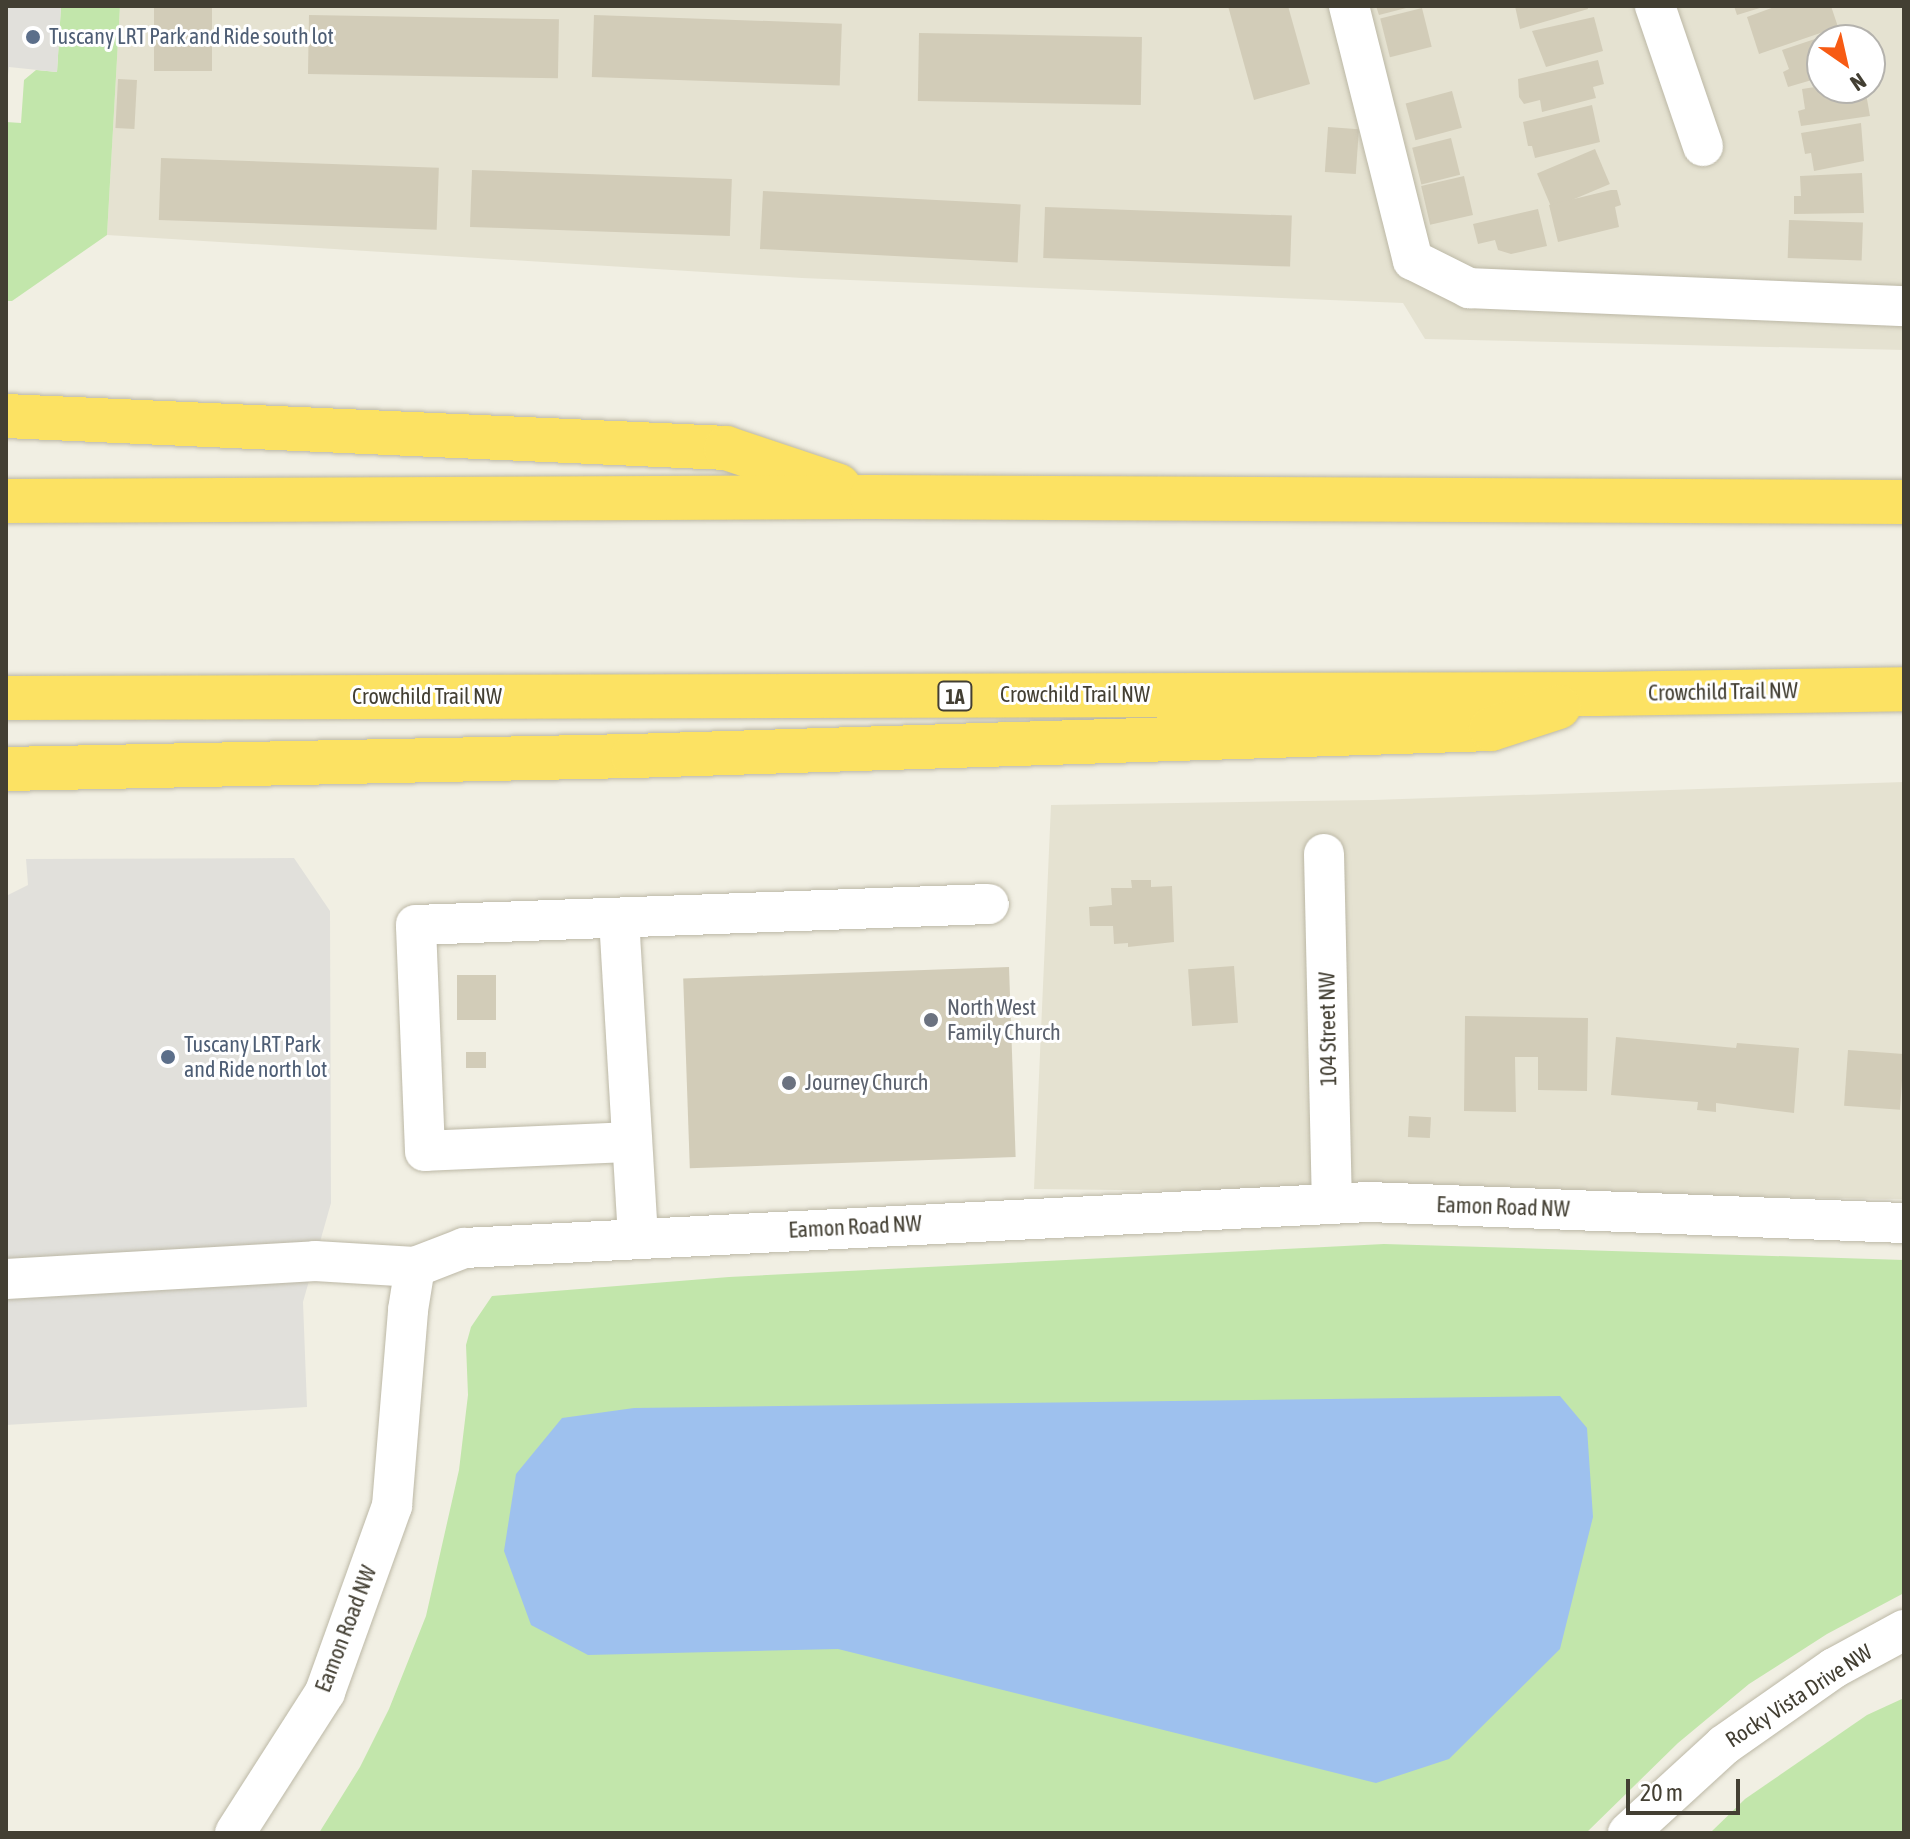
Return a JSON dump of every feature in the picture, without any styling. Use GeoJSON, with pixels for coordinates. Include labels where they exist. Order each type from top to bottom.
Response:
{"type":"FeatureCollection","features":[{"type":"Feature","properties":{"kind":"highway"},"geometry":{"type":"LineString","coordinates":[[6,416],[726,448],[872,497]]}},
{"type":"Feature","properties":{"kind":"highway"},"geometry":{"type":"LineString","coordinates":[[6,501],[872,497],[1904,502]]}},
{"type":"Feature","properties":{"kind":"highway","name":"Crowchild Trail NW"},"geometry":{"type":"LineString","coordinates":[[6,698],[1598,694],[1904,689]]}},
{"type":"Feature","properties":{"kind":"highway"},"geometry":{"type":"LineString","coordinates":[[6,769],[633,756],[1491,729],[1598,694]]}},
{"type":"Feature","properties":{"kind":"street"},"geometry":{"type":"LineString","coordinates":[[1349,6],[1413,260],[1469,288],[1904,306]]}},
{"type":"Feature","properties":{"kind":"street"},"geometry":{"type":"LineString","coordinates":[[1655,6],[1703,146]]}},
{"type":"Feature","properties":{"kind":"street","name":"104 Street NW"},"geometry":{"type":"LineString","coordinates":[[1324,854],[1332,1203]]}},
{"type":"Feature","properties":{"kind":"street"},"geometry":{"type":"LineString","coordinates":[[630,1142],[425,1151],[416,925],[989,904]]}},
{"type":"Feature","properties":{"kind":"street"},"geometry":{"type":"LineString","coordinates":[[619,918],[638,1238]]}},
{"type":"Feature","properties":{"kind":"street","name":"Eamon Road NW"},"geometry":{"type":"LineString","coordinates":[[235,1833],[325,1692],[392,1506],[408,1310],[415,1267],[464,1248],[1369,1202],[1904,1223]]}},
{"type":"Feature","properties":{"kind":"street"},"geometry":{"type":"LineString","coordinates":[[6,1279],[315,1261],[415,1267]]}},
{"type":"Feature","properties":{"kind":"street","name":"Rocky Vista Drive NW"},"geometry":{"type":"LineString","coordinates":[[1628,1833],[1724,1745],[1834,1668],[1904,1630]]}},
{"type":"Feature","properties":{"kind":"shaded area","name":"Tuscany LRT Park and Ride south lot"},"geometry":{"type":"Polygon","coordinates":[[[6,6],[61,6],[57,72],[9,67],[6,91],[6,6]]]}},
{"type":"Feature","properties":{"kind":"shaded area"},"geometry":{"type":"Polygon","coordinates":[[[120,6],[1904,6],[1904,350],[1425,339],[1403,303],[802,278],[107,235],[120,6]]]}},
{"type":"Feature","properties":{"kind":"shaded area"},"geometry":{"type":"Polygon","coordinates":[[[1904,782],[1904,1199],[1034,1189],[1051,805],[1373,800],[1904,782]]]}},
{"type":"Feature","properties":{"kind":"shaded area","name":"Tuscany LRT Park and Ride north lot"},"geometry":{"type":"Polygon","coordinates":[[[294,858],[330,911],[331,1203],[303,1302],[307,1407],[6,1425],[6,896],[28,885],[26,859],[294,858]]]}},
{"type":"Feature","properties":{"kind":"green space"},"geometry":{"type":"Polygon","coordinates":[[[61,6],[120,6],[107,235],[12,301],[6,301],[6,122],[21,123],[24,80],[36,70],[57,72],[61,6]]]}},
{"type":"Feature","properties":{"kind":"green space"},"geometry":{"type":"Polygon","coordinates":[[[1384,1244],[1904,1260],[1904,1593],[1827,1634],[1749,1684],[1678,1743],[1586,1833],[319,1833],[360,1767],[389,1709],[426,1616],[459,1470],[468,1395],[466,1345],[471,1327],[492,1296],[729,1277],[1384,1244]]]}},
{"type":"Feature","properties":{"kind":"green space"},"geometry":{"type":"Polygon","coordinates":[[[1904,1698],[1904,1833],[1710,1833],[1745,1799],[1867,1715],[1904,1698]]]}},
{"type":"Feature","properties":{"kind":"water"},"geometry":{"type":"Polygon","coordinates":[[[1560,1396],[1587,1428],[1593,1517],[1560,1649],[1449,1759],[1376,1783],[838,1649],[588,1655],[531,1625],[504,1551],[516,1474],[562,1418],[634,1408],[1560,1396]]]}},
{"type":"Feature","properties":{"kind":"building"},"geometry":{"type":"Polygon","coordinates":[[[154,6],[212,6],[212,71],[154,71],[154,6]]]}},
{"type":"Feature","properties":{"kind":"building"},"geometry":{"type":"Polygon","coordinates":[[[1228,6],[1288,6],[1310,84],[1254,100],[1228,6]]]}},
{"type":"Feature","properties":{"kind":"building"},"geometry":{"type":"Polygon","coordinates":[[[1376,6],[1410,6],[1410,7],[1379,15],[1376,6]]]}},
{"type":"Feature","properties":{"kind":"building"},"geometry":{"type":"Polygon","coordinates":[[[1515,6],[1587,6],[1588,9],[1520,29],[1515,6]]]}},
{"type":"Feature","properties":{"kind":"building"},"geometry":{"type":"Polygon","coordinates":[[[1734,6],[1763,6],[1763,7],[1737,15],[1734,6]]]}},
{"type":"Feature","properties":{"kind":"building"},"geometry":{"type":"Polygon","coordinates":[[[1777,6],[1831,6],[1837,24],[1806,24],[1806,38],[1759,54],[1747,17],[1777,6]]]}},
{"type":"Feature","properties":{"kind":"building"},"geometry":{"type":"Polygon","coordinates":[[[1422,8],[1432,47],[1390,57],[1380,18],[1422,8]]]}},
{"type":"Feature","properties":{"kind":"building"},"geometry":{"type":"Polygon","coordinates":[[[309,15],[559,19],[558,78],[308,74],[309,15]]]}},
{"type":"Feature","properties":{"kind":"building"},"geometry":{"type":"Polygon","coordinates":[[[594,15],[842,24],[840,86],[592,77],[594,15]]]}},
{"type":"Feature","properties":{"kind":"building"},"geometry":{"type":"Polygon","coordinates":[[[1594,17],[1603,51],[1546,67],[1532,31],[1594,17]]]}},
{"type":"Feature","properties":{"kind":"building"},"geometry":{"type":"Polygon","coordinates":[[[919,33],[1142,37],[1141,105],[918,101],[919,33]]]}},
{"type":"Feature","properties":{"kind":"building"},"geometry":{"type":"Polygon","coordinates":[[[1806,42],[1806,82],[1788,87],[1783,72],[1789,69],[1782,50],[1806,42]]]}},
{"type":"Feature","properties":{"kind":"building"},"geometry":{"type":"Polygon","coordinates":[[[1598,60],[1604,84],[1593,87],[1596,98],[1542,112],[1540,100],[1524,104],[1519,97],[1518,79],[1598,60]]]}},
{"type":"Feature","properties":{"kind":"building"},"geometry":{"type":"Polygon","coordinates":[[[118,79],[137,80],[134,129],[115,128],[118,79]]]}},
{"type":"Feature","properties":{"kind":"building"},"geometry":{"type":"Polygon","coordinates":[[[1806,88],[1806,104],[1868,104],[1870,116],[1801,126],[1798,111],[1805,109],[1802,89],[1806,88]]]}},
{"type":"Feature","properties":{"kind":"building"},"geometry":{"type":"Polygon","coordinates":[[[1452,91],[1462,128],[1415,140],[1406,103],[1452,91]]]}},
{"type":"Feature","properties":{"kind":"building"},"geometry":{"type":"Polygon","coordinates":[[[1592,105],[1600,142],[1535,158],[1532,146],[1528,146],[1523,122],[1592,105]]]}},
{"type":"Feature","properties":{"kind":"building"},"geometry":{"type":"Polygon","coordinates":[[[1861,123],[1864,161],[1814,171],[1811,153],[1805,154],[1801,133],[1861,123]]]}},
{"type":"Feature","properties":{"kind":"building"},"geometry":{"type":"Polygon","coordinates":[[[1328,127],[1359,129],[1356,174],[1325,172],[1328,127]]]}},
{"type":"Feature","properties":{"kind":"building"},"geometry":{"type":"Polygon","coordinates":[[[1451,138],[1460,175],[1421,185],[1412,148],[1451,138]]]}},
{"type":"Feature","properties":{"kind":"building"},"geometry":{"type":"Polygon","coordinates":[[[1595,149],[1610,184],[1552,209],[1537,174],[1595,149]]]}},
{"type":"Feature","properties":{"kind":"building"},"geometry":{"type":"Polygon","coordinates":[[[161,158],[439,168],[437,230],[159,220],[161,158]]]}},
{"type":"Feature","properties":{"kind":"building"},"geometry":{"type":"Polygon","coordinates":[[[472,170],[732,179],[730,236],[470,227],[472,170]]]}},
{"type":"Feature","properties":{"kind":"building"},"geometry":{"type":"Polygon","coordinates":[[[1862,173],[1864,213],[1794,214],[1794,196],[1801,196],[1800,176],[1862,173]]]}},
{"type":"Feature","properties":{"kind":"building"},"geometry":{"type":"Polygon","coordinates":[[[1464,176],[1473,215],[1430,225],[1421,186],[1464,176]]]}},
{"type":"Feature","properties":{"kind":"building"},"geometry":{"type":"Polygon","coordinates":[[[1617,190],[1621,205],[1615,207],[1619,227],[1558,242],[1549,205],[1617,190]]]}},
{"type":"Feature","properties":{"kind":"building"},"geometry":{"type":"Polygon","coordinates":[[[763,191],[1021,205],[1018,262],[760,249],[763,191]]]}},
{"type":"Feature","properties":{"kind":"building"},"geometry":{"type":"Polygon","coordinates":[[[1045,207],[1292,216],[1290,267],[1043,258],[1045,207]]]}},
{"type":"Feature","properties":{"kind":"building"},"geometry":{"type":"Polygon","coordinates":[[[1538,209],[1547,246],[1511,254],[1498,250],[1495,240],[1478,244],[1473,224],[1538,209]]]}},
{"type":"Feature","properties":{"kind":"building"},"geometry":{"type":"Polygon","coordinates":[[[1789,220],[1863,223],[1862,261],[1788,258],[1789,220]]]}},
{"type":"Feature","properties":{"kind":"building"},"geometry":{"type":"Polygon","coordinates":[[[1131,880],[1151,880],[1151,887],[1172,886],[1174,942],[1128,947],[1128,943],[1114,944],[1113,926],[1090,926],[1089,907],[1112,905],[1111,888],[1132,888],[1131,880]]]}},
{"type":"Feature","properties":{"kind":"building"},"geometry":{"type":"Polygon","coordinates":[[[1234,966],[1238,1023],[1192,1026],[1188,969],[1234,966]]]}},
{"type":"Feature","properties":{"kind":"building"},"geometry":{"type":"Polygon","coordinates":[[[1009,967],[1016,1157],[690,1168],[683,978],[1009,967]]]}},
{"type":"Feature","properties":{"kind":"building"},"geometry":{"type":"Polygon","coordinates":[[[457,975],[496,975],[496,1020],[457,1020],[457,975]]]}},
{"type":"Feature","properties":{"kind":"building"},"geometry":{"type":"Polygon","coordinates":[[[1465,1016],[1588,1018],[1587,1091],[1538,1090],[1538,1057],[1515,1057],[1516,1112],[1464,1111],[1465,1016]]]}},
{"type":"Feature","properties":{"kind":"building"},"geometry":{"type":"Polygon","coordinates":[[[1616,1037],[1736,1048],[1737,1043],[1799,1048],[1794,1113],[1716,1103],[1716,1112],[1697,1110],[1698,1102],[1611,1095],[1616,1037]]]}},
{"type":"Feature","properties":{"kind":"building"},"geometry":{"type":"Polygon","coordinates":[[[1848,1050],[1904,1054],[1900,1110],[1844,1106],[1848,1050]]]}},
{"type":"Feature","properties":{"kind":"building"},"geometry":{"type":"Polygon","coordinates":[[[466,1052],[486,1052],[486,1068],[466,1068],[466,1052]]]}},
{"type":"Feature","properties":{"kind":"building"},"geometry":{"type":"Polygon","coordinates":[[[1409,1116],[1431,1117],[1430,1138],[1408,1137],[1409,1116]]]}},
{"type":"Feature","properties":{"kind":"place","name":"Tuscany LRT Park and Ride south lot"},"geometry":{"type":"Point","coordinates":[33,37]}},
{"type":"Feature","properties":{"kind":"place","name":"North West Family Church"},"geometry":{"type":"Point","coordinates":[931,1020]}},
{"type":"Feature","properties":{"kind":"place","name":"Tuscany LRT Park and Ride north lot"},"geometry":{"type":"Point","coordinates":[168,1057]}},
{"type":"Feature","properties":{"kind":"place","name":"Journey Church"},"geometry":{"type":"Point","coordinates":[789,1083]}}]}
